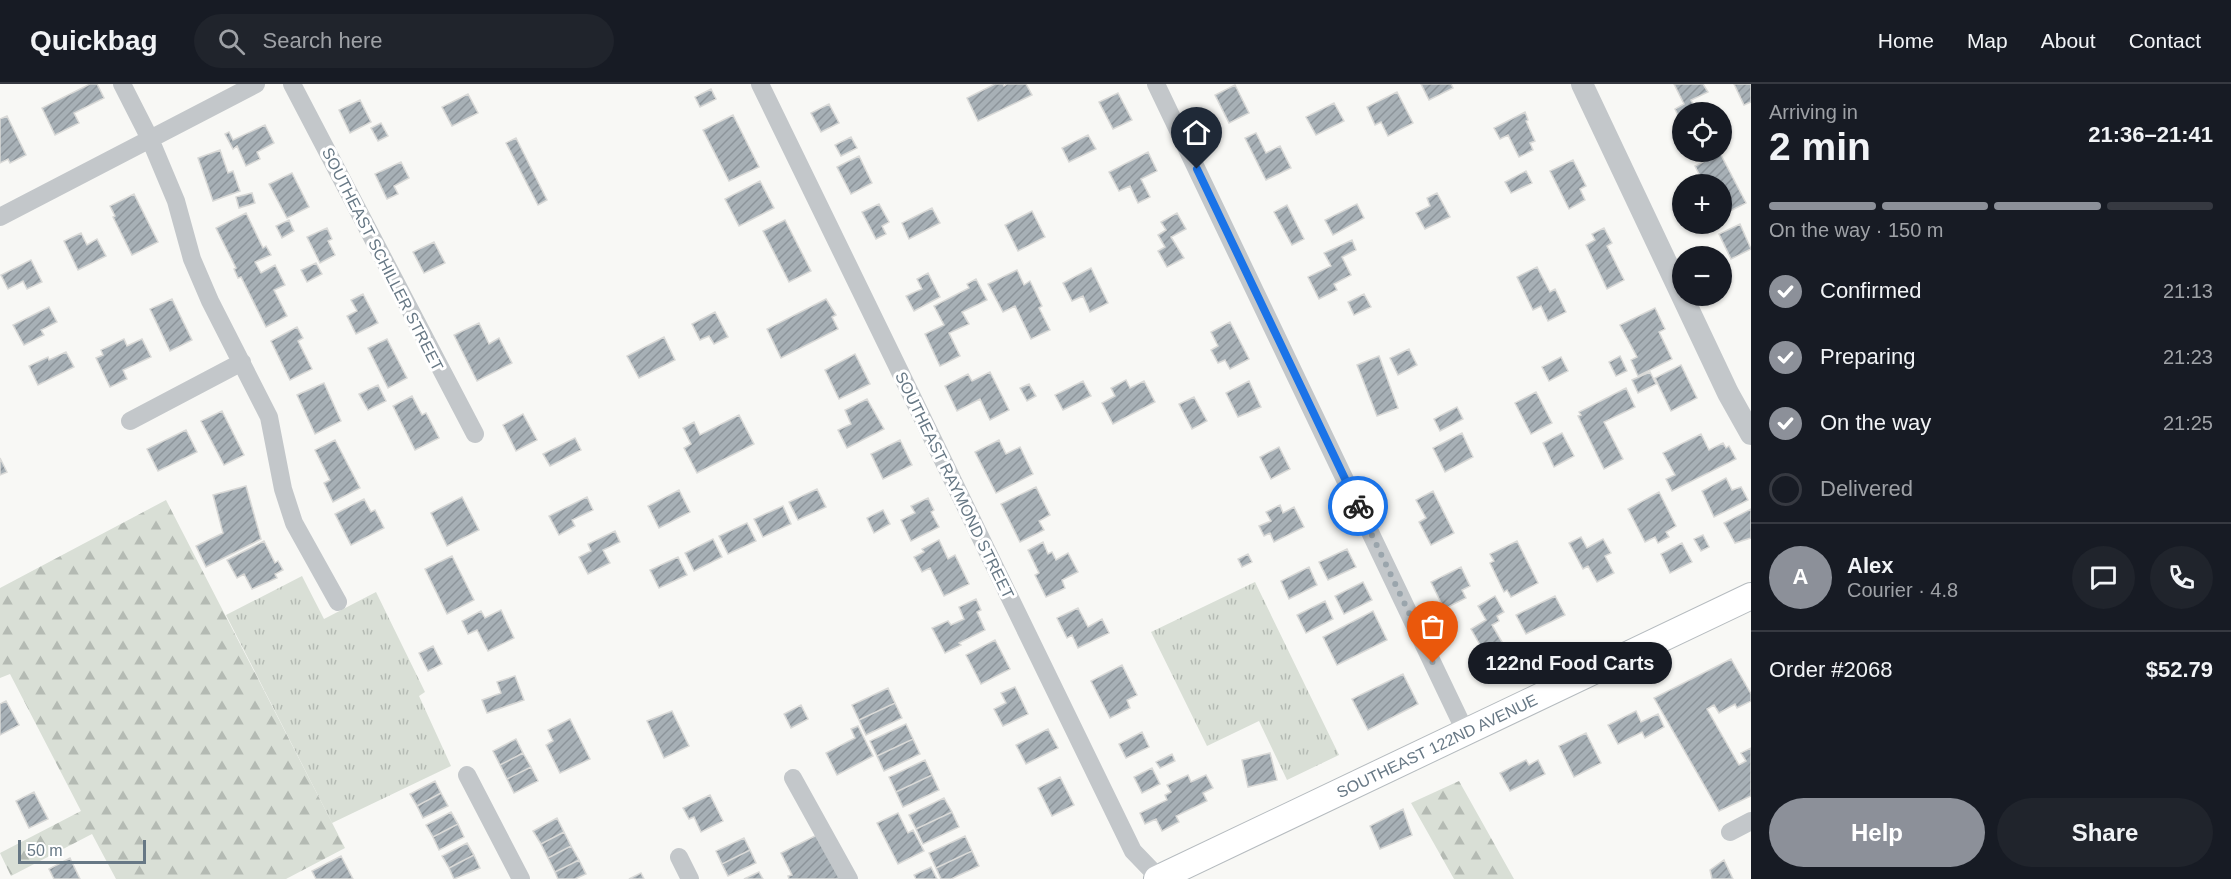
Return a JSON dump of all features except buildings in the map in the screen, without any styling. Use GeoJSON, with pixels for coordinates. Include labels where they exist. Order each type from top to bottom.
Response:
{"type":"FeatureCollection","features":[{"type":"Feature","properties":{"kind":"main road","name":"SOUTHEAST 122ND AVENUE"},"geometry":{"type":"LineString","coordinates":[[1159,879],[1751,596]]}},
{"type":"Feature","properties":{"kind":"street"},"geometry":{"type":"LineString","coordinates":[[122,84],[150,139],[176,201],[192,259],[210,301],[269,417],[278,453],[283,489],[294,523],[338,602]]}},
{"type":"Feature","properties":{"kind":"street"},"geometry":{"type":"LineString","coordinates":[[0,217],[256,84]]}},
{"type":"Feature","properties":{"kind":"street","name":"SOUTHEAST SCHILLER STREET"},"geometry":{"type":"LineString","coordinates":[[292,84],[475,434]]}},
{"type":"Feature","properties":{"kind":"street","name":"SOUTHEAST RAYMOND STREET"},"geometry":{"type":"LineString","coordinates":[[760,84],[1133,851],[1159,879]]}},
{"type":"Feature","properties":{"kind":"street"},"geometry":{"type":"LineString","coordinates":[[1156,84],[1466,733]]}},
{"type":"Feature","properties":{"kind":"street"},"geometry":{"type":"LineString","coordinates":[[1582,84],[1728,393],[1751,434]]}},
{"type":"Feature","properties":{"kind":"street"},"geometry":{"type":"LineString","coordinates":[[130,421],[242,362]]}},
{"type":"Feature","properties":{"kind":"street"},"geometry":{"type":"LineString","coordinates":[[467,775],[521,879]]}},
{"type":"Feature","properties":{"kind":"street"},"geometry":{"type":"LineString","coordinates":[[793,778],[849,879]]}},
{"type":"Feature","properties":{"kind":"street"},"geometry":{"type":"LineString","coordinates":[[1730,832],[1751,821]]}},
{"type":"Feature","properties":{"kind":"street"},"geometry":{"type":"LineString","coordinates":[[679,857],[690,879]]}},
{"type":"Feature","properties":{"kind":"green space"},"geometry":{"type":"Polygon","coordinates":[[[166,500],[345,848],[286,879],[116,879],[92,834],[11,876],[0,853],[81,811],[10,674],[0,678],[0,588],[166,500]]]}},
{"type":"Feature","properties":{"kind":"green space"},"geometry":{"type":"Polygon","coordinates":[[[302,576],[324,619],[376,592],[425,692],[419,696],[451,766],[332,823],[226,615],[302,576]]]}},
{"type":"Feature","properties":{"kind":"green space"},"geometry":{"type":"Polygon","coordinates":[[[1255,582],[1339,755],[1287,780],[1259,721],[1207,746],[1151,632],[1255,582]]]}},
{"type":"Feature","properties":{"kind":"green space"},"geometry":{"type":"Polygon","coordinates":[[[1459,781],[1514,879],[1454,879],[1411,803],[1459,781]]]}},
{"type":"Feature","properties":{"kind":"way so far"},"geometry":{"type":"LineString","coordinates":[[1358,506],[1433,663]]}},
{"type":"Feature","properties":{"kind":"place","name":"122nd Food Carts"},"geometry":{"type":"Point","coordinates":[1433,663]}},
{"type":"Feature","properties":{"kind":"route"},"geometry":{"type":"LineString","coordinates":[[1197,169],[1358,506]]}}]}
